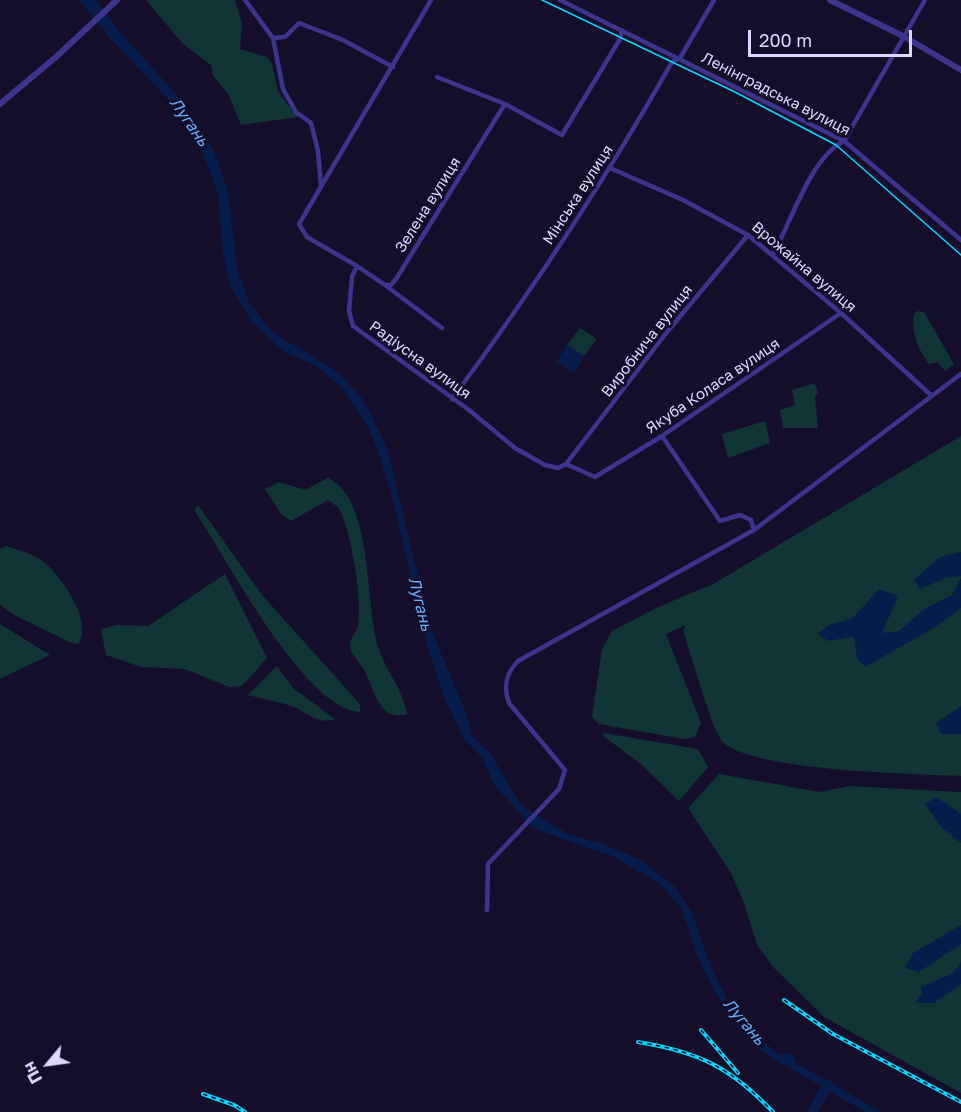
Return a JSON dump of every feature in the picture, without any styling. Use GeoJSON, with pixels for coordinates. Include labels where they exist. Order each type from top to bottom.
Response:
{"type":"FeatureCollection","features":[{"type":"Feature","properties":{"kind":"street"},"geometry":{"type":"LineString","coordinates":[[245,0],[273,38],[283,89],[296,112],[311,123],[318,151],[321,185]]}},
{"type":"Feature","properties":{"kind":"street"},"geometry":{"type":"LineString","coordinates":[[431,0],[299,224],[307,237],[357,266],[442,328]]}},
{"type":"Feature","properties":{"kind":"street","name":"Ленінградська вулиця"},"geometry":{"type":"LineString","coordinates":[[560,0],[844,141],[961,240]]}},
{"type":"Feature","properties":{"kind":"street","name":"Мінська вулиця"},"geometry":{"type":"LineString","coordinates":[[452,399],[498,337],[610,168],[672,62],[680,58],[714,0]]}},
{"type":"Feature","properties":{"kind":"street"},"geometry":{"type":"LineString","coordinates":[[830,0],[903,36],[961,70]]}},
{"type":"Feature","properties":{"kind":"street"},"geometry":{"type":"LineString","coordinates":[[773,254],[818,168],[830,150],[844,141],[925,0]]}},
{"type":"Feature","properties":{"kind":"street"},"geometry":{"type":"LineString","coordinates":[[0,104],[115,2]]}},
{"type":"Feature","properties":{"kind":"street"},"geometry":{"type":"LineString","coordinates":[[273,38],[285,37],[299,23],[343,39],[393,67]]}},
{"type":"Feature","properties":{"kind":"street"},"geometry":{"type":"LineString","coordinates":[[437,77],[505,104],[562,135],[620,39],[622,30]]}},
{"type":"Feature","properties":{"kind":"street","name":"Зелена вулиця"},"geometry":{"type":"LineString","coordinates":[[385,285],[391,285],[396,279],[505,104]]}},
{"type":"Feature","properties":{"kind":"street","name":"Врожайна вулиця"},"geometry":{"type":"LineString","coordinates":[[610,168],[683,200],[748,235],[842,313],[932,396]]}},
{"type":"Feature","properties":{"kind":"street","name":"Виробнича вулиця"},"geometry":{"type":"LineString","coordinates":[[566,464],[667,332],[748,235]]}},
{"type":"Feature","properties":{"kind":"street","name":"Радіусна вулиця"},"geometry":{"type":"LineString","coordinates":[[357,266],[352,277],[349,311],[353,326],[530,458],[558,468],[566,464],[596,477]]}},
{"type":"Feature","properties":{"kind":"street","name":"Якуба Коласа вулиця"},"geometry":{"type":"LineString","coordinates":[[596,477],[662,436],[842,313]]}},
{"type":"Feature","properties":{"kind":"street"},"geometry":{"type":"LineString","coordinates":[[487,910],[488,864],[559,789],[565,770],[509,703],[505,692],[509,670],[518,661],[754,531],[961,374]]}},
{"type":"Feature","properties":{"kind":"street"},"geometry":{"type":"LineString","coordinates":[[662,436],[720,521],[740,515],[751,520],[754,531]]}},
{"type":"Feature","properties":{"kind":"green space"},"geometry":{"type":"Polygon","coordinates":[[[146,0],[235,0],[242,24],[240,49],[267,57],[272,63],[278,92],[298,117],[241,125],[228,94],[213,76],[211,65],[183,44],[146,0]]]}},
{"type":"Feature","properties":{"kind":"green space"},"geometry":{"type":"Polygon","coordinates":[[[918,311],[924,312],[954,364],[945,371],[937,362],[929,364],[919,347],[913,321],[914,314],[918,311]]]}},
{"type":"Feature","properties":{"kind":"green space"},"geometry":{"type":"Polygon","coordinates":[[[580,328],[597,339],[584,356],[567,345],[580,328]]]}},
{"type":"Feature","properties":{"kind":"green space"},"geometry":{"type":"Polygon","coordinates":[[[815,383],[818,393],[815,397],[818,428],[783,428],[780,410],[795,405],[792,390],[815,383]]]}},
{"type":"Feature","properties":{"kind":"green space"},"geometry":{"type":"Polygon","coordinates":[[[765,421],[770,443],[728,458],[722,434],[765,421]]]}},
{"type":"Feature","properties":{"kind":"green space"},"geometry":{"type":"Polygon","coordinates":[[[961,436],[961,776],[874,772],[799,765],[740,752],[723,742],[718,735],[683,630],[686,625],[666,634],[701,723],[695,737],[684,739],[599,724],[592,717],[602,649],[612,631],[656,608],[715,583],[961,436]]]}},
{"type":"Feature","properties":{"kind":"green space"},"geometry":{"type":"Polygon","coordinates":[[[328,478],[343,490],[354,508],[366,556],[374,631],[382,658],[399,689],[407,714],[398,715],[384,709],[350,647],[358,626],[359,600],[352,548],[339,509],[328,500],[291,521],[281,514],[265,489],[279,482],[305,490],[328,478]]]}},
{"type":"Feature","properties":{"kind":"green space"},"geometry":{"type":"Polygon","coordinates":[[[198,505],[262,595],[360,704],[360,712],[338,705],[315,686],[291,659],[245,593],[194,510],[198,505]]]}},
{"type":"Feature","properties":{"kind":"green space"},"geometry":{"type":"Polygon","coordinates":[[[6,546],[41,560],[60,579],[79,613],[82,635],[78,644],[69,642],[14,615],[0,605],[0,549],[6,546]]]}},
{"type":"Feature","properties":{"kind":"green space"},"geometry":{"type":"Polygon","coordinates":[[[225,574],[267,658],[242,686],[229,687],[185,669],[141,667],[106,655],[101,629],[117,625],[148,626],[225,574]]]}},
{"type":"Feature","properties":{"kind":"green space"},"geometry":{"type":"Polygon","coordinates":[[[0,624],[50,655],[0,679],[0,624]]]}},
{"type":"Feature","properties":{"kind":"green space"},"geometry":{"type":"Polygon","coordinates":[[[277,666],[293,688],[335,719],[319,719],[294,707],[248,695],[277,666]]]}},
{"type":"Feature","properties":{"kind":"green space"},"geometry":{"type":"Polygon","coordinates":[[[604,733],[698,749],[708,767],[679,801],[641,764],[603,736],[604,733]]]}},
{"type":"Feature","properties":{"kind":"green space"},"geometry":{"type":"Polygon","coordinates":[[[719,774],[820,792],[849,786],[961,792],[961,1093],[824,1017],[774,968],[757,945],[744,903],[731,873],[688,808],[719,774]]]}},
{"type":"Feature","properties":{"kind":"water","name":"Лугань"},"geometry":{"type":"Polygon","coordinates":[[[79,0],[96,0],[118,30],[169,86],[199,124],[214,152],[228,192],[237,269],[249,302],[271,331],[339,373],[361,397],[370,412],[388,451],[431,629],[468,718],[471,735],[490,753],[518,800],[528,810],[568,834],[604,844],[640,860],[674,886],[691,911],[714,974],[729,1003],[760,1038],[780,1055],[792,1053],[796,1063],[881,1112],[865,1112],[769,1056],[744,1037],[714,990],[697,955],[682,909],[660,884],[614,857],[533,828],[495,786],[482,758],[464,739],[444,697],[425,638],[391,492],[368,427],[340,386],[316,366],[284,352],[251,321],[230,285],[223,251],[218,194],[199,142],[166,97],[109,37],[79,0]]]}},
{"type":"Feature","properties":{"kind":"water"},"geometry":{"type":"Polygon","coordinates":[[[567,345],[584,356],[574,373],[556,362],[567,345]]]}},
{"type":"Feature","properties":{"kind":"water"},"geometry":{"type":"Polygon","coordinates":[[[961,552],[961,576],[946,578],[920,589],[914,580],[940,557],[961,552]]]}},
{"type":"Feature","properties":{"kind":"water"},"geometry":{"type":"Polygon","coordinates":[[[961,578],[961,608],[932,629],[865,667],[857,658],[854,636],[829,641],[817,634],[831,624],[852,619],[879,589],[898,596],[882,633],[899,631],[924,609],[952,595],[961,578]]]}},
{"type":"Feature","properties":{"kind":"water"},"geometry":{"type":"Polygon","coordinates":[[[961,706],[961,734],[941,734],[936,723],[961,706]]]}},
{"type":"Feature","properties":{"kind":"water"},"geometry":{"type":"Polygon","coordinates":[[[936,797],[961,814],[961,843],[942,828],[925,804],[936,797]]]}},
{"type":"Feature","properties":{"kind":"water"},"geometry":{"type":"Polygon","coordinates":[[[961,925],[961,944],[919,972],[905,968],[913,953],[961,925]]]}},
{"type":"Feature","properties":{"kind":"water"},"geometry":{"type":"Polygon","coordinates":[[[961,962],[961,984],[934,1003],[915,1003],[922,993],[921,987],[953,973],[961,962]]]}},
{"type":"Feature","properties":{"kind":"waterway"},"geometry":{"type":"LineString","coordinates":[[812,1112],[828,1085]]}},
{"type":"Feature","properties":{"kind":"tram line"},"geometry":{"type":"LineString","coordinates":[[542,0],[735,92],[836,145],[961,255]]}},
{"type":"Feature","properties":{"kind":"railway"},"geometry":{"type":"LineString","coordinates":[[784,1000],[833,1034],[961,1102]]}},
{"type":"Feature","properties":{"kind":"railway"},"geometry":{"type":"LineString","coordinates":[[701,1030],[738,1073]]}},
{"type":"Feature","properties":{"kind":"railway"},"geometry":{"type":"LineString","coordinates":[[638,1042],[679,1051],[712,1064],[742,1083],[773,1112]]}},
{"type":"Feature","properties":{"kind":"railway"},"geometry":{"type":"LineString","coordinates":[[203,1094],[234,1105],[245,1112]]}}]}
